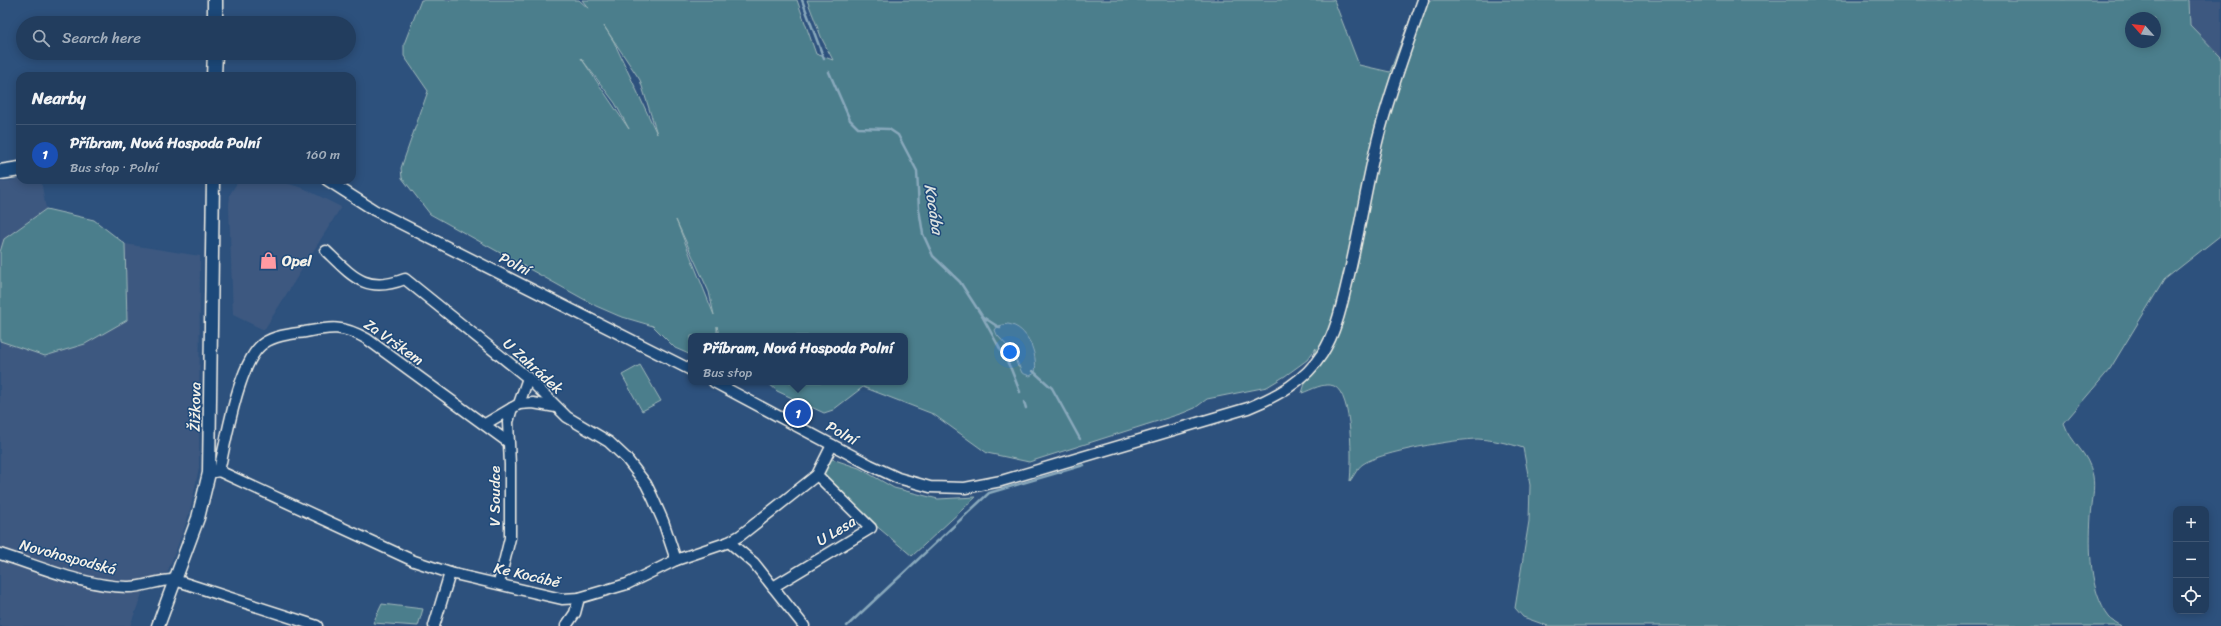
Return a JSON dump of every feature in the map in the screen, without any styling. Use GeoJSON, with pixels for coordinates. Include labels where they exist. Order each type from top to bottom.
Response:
{"type":"FeatureCollection","features":[{"type":"Feature","properties":{"kind":"main road"},"geometry":{"type":"LineString","coordinates":[[215,0],[215,16]]}},
{"type":"Feature","properties":{"kind":"main road"},"geometry":{"type":"LineString","coordinates":[[214,72],[215,60]]}},
{"type":"Feature","properties":{"kind":"main road"},"geometry":{"type":"LineString","coordinates":[[0,172],[16,170]]}},
{"type":"Feature","properties":{"kind":"street","name":"Polní"},"geometry":{"type":"LineString","coordinates":[[720,385],[870,465],[898,478],[930,487],[965,488],[1001,481],[1248,408],[1271,398],[1291,387],[1322,355],[1339,316],[1378,138],[1395,78],[1423,0]]}},
{"type":"Feature","properties":{"kind":"street","name":"Žižkova"},"geometry":{"type":"LineString","coordinates":[[158,626],[214,472],[212,184]]}},
{"type":"Feature","properties":{"kind":"street","name":"Polní"},"geometry":{"type":"LineString","coordinates":[[333,184],[374,210],[688,368]]}},
{"type":"Feature","properties":{"kind":"street","name":"U Zahrádek"},"geometry":{"type":"LineString","coordinates":[[326,251],[351,275],[368,284],[392,284],[405,279],[528,378],[567,417],[609,442],[626,458],[646,484],[663,521],[676,560]]}},
{"type":"Feature","properties":{"kind":"street","name":"Za Vrškem"},"geometry":{"type":"LineString","coordinates":[[214,472],[249,359],[265,342],[278,337],[326,328],[342,328],[367,339],[508,442]]}},
{"type":"Feature","properties":{"kind":"street","name":"V Soudce"},"geometry":{"type":"LineString","coordinates":[[499,583],[510,538],[510,465],[508,422],[528,378]]}},
{"type":"Feature","properties":{"kind":"street"},"geometry":{"type":"LineString","coordinates":[[485,424],[516,406],[533,403],[557,408]]}},
{"type":"Feature","properties":{"kind":"street","name":"Ke Kocábě"},"geometry":{"type":"LineString","coordinates":[[214,472],[414,561],[450,572],[499,583],[544,596],[562,599],[579,598],[627,584],[676,560],[729,542],[741,535],[817,475],[832,445]]}},
{"type":"Feature","properties":{"kind":"street","name":"U Lesa"},"geometry":{"type":"LineString","coordinates":[[773,587],[871,528],[817,475]]}},
{"type":"Feature","properties":{"kind":"street"},"geometry":{"type":"LineString","coordinates":[[729,542],[754,562],[804,626]]}},
{"type":"Feature","properties":{"kind":"street","name":"Novohospodská"},"geometry":{"type":"LineString","coordinates":[[0,554],[87,581],[125,588],[163,579],[175,580]]}},
{"type":"Feature","properties":{"kind":"street"},"geometry":{"type":"LineString","coordinates":[[434,626],[450,572]]}},
{"type":"Feature","properties":{"kind":"street"},"geometry":{"type":"LineString","coordinates":[[175,580],[317,626]]}},
{"type":"Feature","properties":{"kind":"street"},"geometry":{"type":"LineString","coordinates":[[566,626],[575,613],[579,598]]}},
{"type":"Feature","properties":{"kind":"shaded area"},"geometry":{"type":"Polygon","coordinates":[[[2189,0],[2221,0],[2221,57],[2190,25],[2189,0]]]}},
{"type":"Feature","properties":{"kind":"shaded area"},"geometry":{"type":"Polygon","coordinates":[[[16,180],[16,184],[42,184],[46,209],[4,239],[0,252],[0,182],[16,180]]]}},
{"type":"Feature","properties":{"kind":"shaded area","name":"Opel"},"geometry":{"type":"Polygon","coordinates":[[[236,184],[289,184],[305,189],[341,207],[264,330],[233,315],[229,206],[230,194],[236,184]]]}},
{"type":"Feature","properties":{"kind":"shaded area"},"geometry":{"type":"Polygon","coordinates":[[[125,244],[200,256],[199,467],[191,507],[183,532],[162,586],[143,591],[130,626],[0,626],[0,341],[45,356],[127,320],[125,244]]]}},
{"type":"Feature","properties":{"kind":"shaded area"},"geometry":{"type":"Polygon","coordinates":[[[1008,324],[1021,330],[1030,342],[1036,366],[1035,373],[1030,376],[1022,373],[1013,352],[997,335],[995,330],[998,326],[1008,324]]]}},
{"type":"Feature","properties":{"kind":"green space"},"geometry":{"type":"Polygon","coordinates":[[[421,0],[579,0],[589,9],[582,0],[797,0],[816,54],[833,60],[822,39],[807,0],[1334,0],[1359,65],[1390,72],[1417,0],[2189,0],[2190,25],[2221,57],[2221,235],[2164,280],[2110,369],[2064,423],[2071,437],[2091,467],[2094,481],[2090,541],[2092,568],[2097,595],[2109,617],[2121,626],[1548,626],[1523,617],[1515,608],[1529,521],[1530,485],[1523,448],[1500,442],[1478,439],[1453,441],[1419,447],[1372,459],[1361,465],[1350,481],[1350,430],[1345,402],[1340,392],[1334,386],[1326,385],[1302,393],[1316,348],[1307,360],[1267,387],[1207,399],[1195,408],[1183,413],[1029,462],[987,453],[933,414],[863,387],[833,410],[824,413],[777,391],[770,385],[908,385],[908,333],[718,333],[717,326],[717,333],[688,333],[688,354],[675,348],[653,326],[619,316],[596,306],[430,214],[402,178],[401,168],[428,91],[404,56],[404,44],[421,0]],[[604,26],[614,42],[657,134],[640,80],[604,26]],[[581,58],[629,129],[615,103],[581,58]],[[676,220],[714,315],[709,292],[676,220]],[[997,335],[1013,352],[1018,367],[1036,367],[997,335]]]}},
{"type":"Feature","properties":{"kind":"green space"},"geometry":{"type":"Polygon","coordinates":[[[46,209],[94,220],[125,244],[127,320],[85,344],[45,356],[0,341],[0,252],[4,239],[46,209]]]}},
{"type":"Feature","properties":{"kind":"green space"},"geometry":{"type":"Polygon","coordinates":[[[640,365],[661,401],[642,411],[622,375],[640,365]]]}},
{"type":"Feature","properties":{"kind":"green space"},"geometry":{"type":"Polygon","coordinates":[[[829,458],[859,468],[894,488],[938,499],[976,497],[912,556],[849,503],[823,474],[829,458]]]}},
{"type":"Feature","properties":{"kind":"green space"},"geometry":{"type":"Polygon","coordinates":[[[382,604],[423,609],[418,626],[373,623],[382,604]]]}},
{"type":"Feature","properties":{"kind":"waterway","name":"Kocába"},"geometry":{"type":"LineString","coordinates":[[802,0],[824,59]]}},
{"type":"Feature","properties":{"kind":"waterway","name":"Kocába"},"geometry":{"type":"LineString","coordinates":[[829,72],[850,120],[858,128],[889,129],[898,135],[917,171],[919,209],[923,234],[933,256],[960,282],[982,316],[1011,369],[1020,392]]}},
{"type":"Feature","properties":{"kind":"waterway"},"geometry":{"type":"LineString","coordinates":[[983,317],[1000,328]]}},
{"type":"Feature","properties":{"kind":"waterway"},"geometry":{"type":"LineString","coordinates":[[1033,371],[1052,388],[1080,439]]}},
{"type":"Feature","properties":{"kind":"waterway","name":"Kocába"},"geometry":{"type":"LineString","coordinates":[[1024,402],[1026,408]]}},
{"type":"Feature","properties":{"kind":"waterway"},"geometry":{"type":"LineString","coordinates":[[847,626],[989,493],[1084,465]]}},
{"type":"Feature","properties":{"kind":"place","name":"Opel"},"geometry":{"type":"Point","coordinates":[269,261]}},
{"type":"Feature","properties":{"kind":"place","name":"Příbram, Nová Hospoda Polní"},"geometry":{"type":"Point","coordinates":[798,413]}}]}
